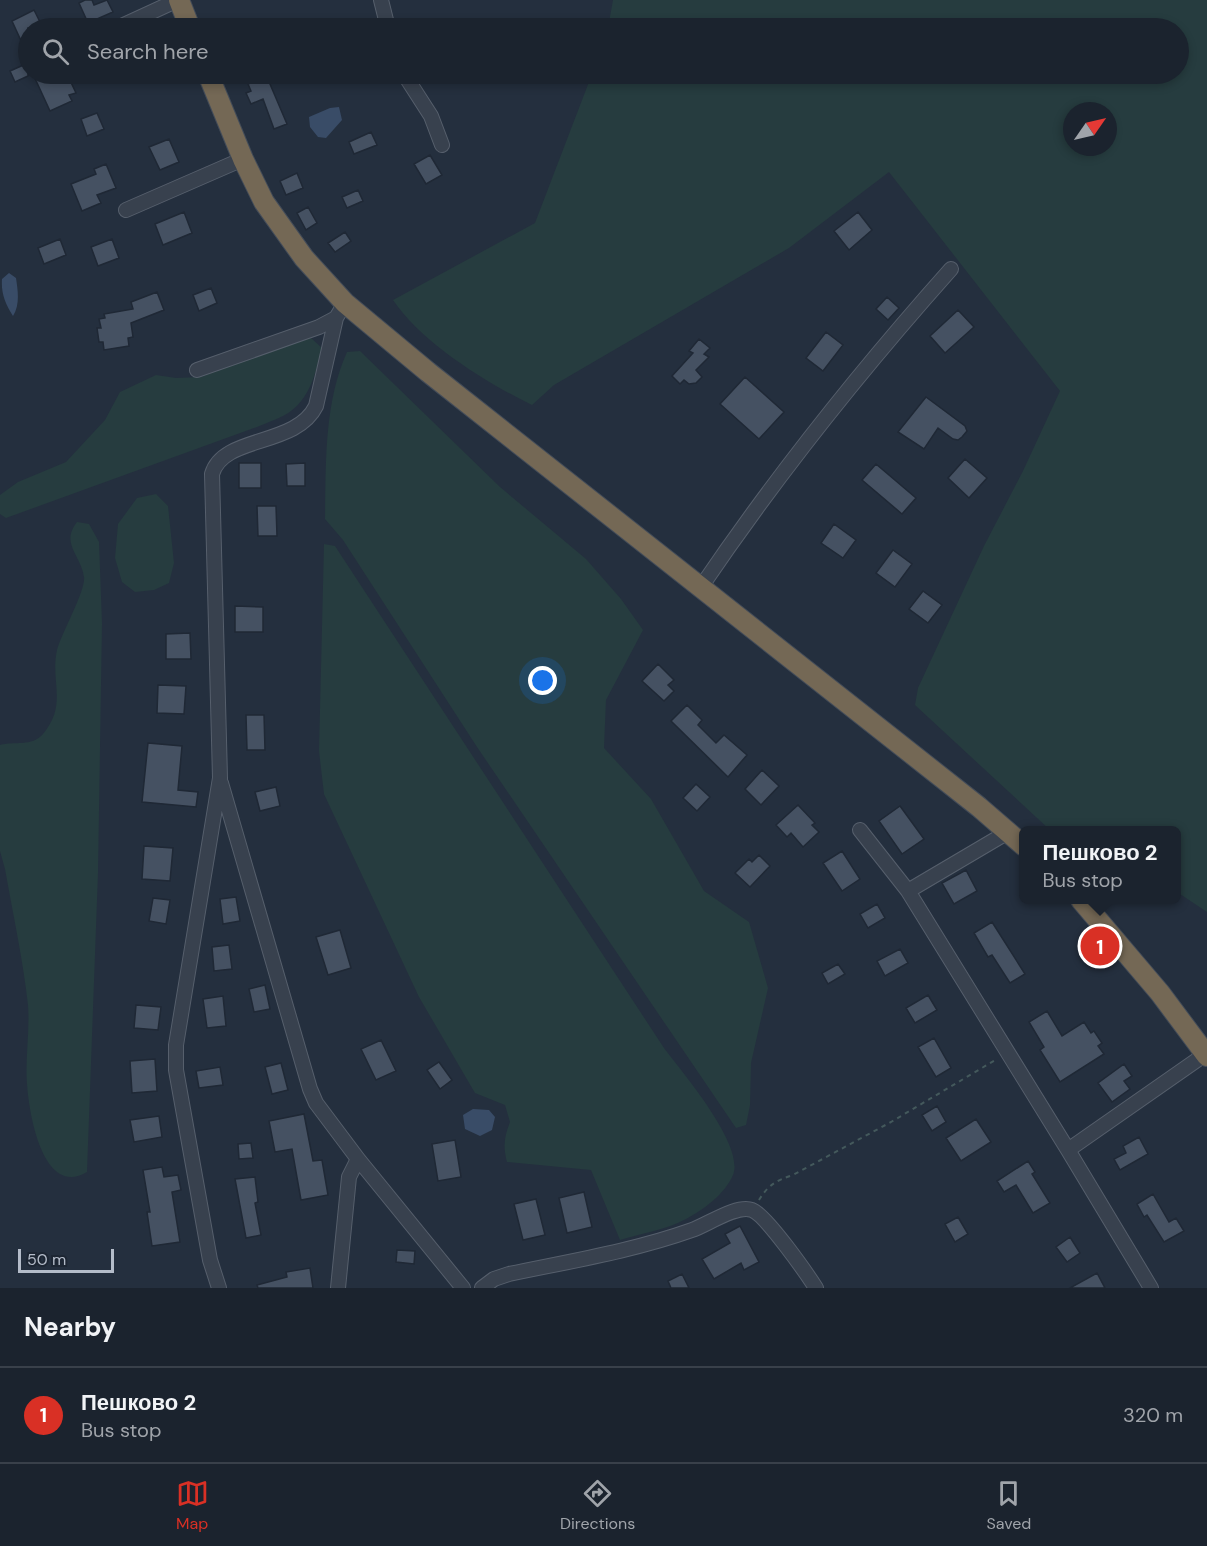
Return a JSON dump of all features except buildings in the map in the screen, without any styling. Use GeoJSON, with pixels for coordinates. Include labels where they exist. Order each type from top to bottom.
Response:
{"type":"FeatureCollection","features":[{"type":"Feature","properties":{"kind":"highway"},"geometry":{"type":"LineString","coordinates":[[178,0],[186,18]]}},
{"type":"Feature","properties":{"kind":"highway"},"geometry":{"type":"LineString","coordinates":[[212,84],[243,159],[264,202],[341,310],[428,372],[1019,842]]}},
{"type":"Feature","properties":{"kind":"highway"},"geometry":{"type":"LineString","coordinates":[[1083,904],[1160,993],[1207,1054]]}},
{"type":"Feature","properties":{"kind":"street"},"geometry":{"type":"LineString","coordinates":[[139,18],[178,0]]}},
{"type":"Feature","properties":{"kind":"street"},"geometry":{"type":"LineString","coordinates":[[381,0],[386,18]]}},
{"type":"Feature","properties":{"kind":"street"},"geometry":{"type":"LineString","coordinates":[[410,84],[431,116],[442,145]]}},
{"type":"Feature","properties":{"kind":"street"},"geometry":{"type":"LineString","coordinates":[[126,210],[243,159]]}},
{"type":"Feature","properties":{"kind":"street"},"geometry":{"type":"LineString","coordinates":[[701,588],[729,546],[828,415],[882,346],[951,268]]}},
{"type":"Feature","properties":{"kind":"street"},"geometry":{"type":"LineString","coordinates":[[197,370],[319,327],[341,310]]}},
{"type":"Feature","properties":{"kind":"street"},"geometry":{"type":"LineString","coordinates":[[219,1288],[210,1260],[178,1082],[176,1045],[220,778],[212,474],[215,464],[225,454],[300,426],[311,416],[316,406],[341,310]]}},
{"type":"Feature","properties":{"kind":"street"},"geometry":{"type":"LineString","coordinates":[[220,778],[316,1103],[358,1159],[463,1288]]}},
{"type":"Feature","properties":{"kind":"street"},"geometry":{"type":"LineString","coordinates":[[860,830],[908,891],[1151,1288]]}},
{"type":"Feature","properties":{"kind":"street"},"geometry":{"type":"LineString","coordinates":[[908,891],[1008,832]]}},
{"type":"Feature","properties":{"kind":"street"},"geometry":{"type":"LineString","coordinates":[[1068,1150],[1207,1054]]}},
{"type":"Feature","properties":{"kind":"street"},"geometry":{"type":"LineString","coordinates":[[338,1288],[349,1177],[358,1159]]}},
{"type":"Feature","properties":{"kind":"street"},"geometry":{"type":"LineString","coordinates":[[482,1288],[494,1279],[509,1274],[647,1245],[695,1229],[739,1209],[753,1210],[780,1240],[816,1288]]}},
{"type":"Feature","properties":{"kind":"path"},"geometry":{"type":"LineString","coordinates":[[753,1210],[765,1188],[776,1180],[793,1175],[891,1122],[1007,1053]]}},
{"type":"Feature","properties":{"kind":"green space"},"geometry":{"type":"Polygon","coordinates":[[[613,0],[1207,0],[1207,912],[1181,895],[1181,826],[1046,826],[915,705],[918,688],[1060,391],[889,172],[789,248],[554,385],[532,405],[475,373],[437,346],[405,316],[393,300],[535,223],[588,84],[1189,84],[1189,18],[610,18],[613,0]]]}},
{"type":"Feature","properties":{"kind":"green space"},"geometry":{"type":"Polygon","coordinates":[[[311,338],[322,348],[315,374],[308,391],[298,405],[283,416],[6,518],[0,514],[0,495],[18,482],[66,462],[105,420],[120,392],[156,375],[176,378],[201,377],[291,343],[311,338]]]}},
{"type":"Feature","properties":{"kind":"green space"},"geometry":{"type":"Polygon","coordinates":[[[360,351],[500,487],[586,559],[621,599],[643,630],[606,700],[604,748],[651,799],[704,891],[749,922],[768,988],[751,1063],[750,1105],[746,1125],[736,1128],[477,747],[343,540],[325,519],[328,434],[334,392],[347,352],[360,351]]]}},
{"type":"Feature","properties":{"kind":"green space"},"geometry":{"type":"Polygon","coordinates":[[[156,494],[168,506],[174,563],[169,583],[154,590],[135,592],[122,582],[115,558],[118,524],[137,498],[156,494]]]}},
{"type":"Feature","properties":{"kind":"green space"},"geometry":{"type":"Polygon","coordinates":[[[77,522],[89,524],[99,542],[102,623],[98,873],[87,1172],[72,1177],[59,1173],[49,1163],[41,1149],[28,1097],[28,1005],[18,937],[0,851],[0,745],[34,741],[43,734],[55,713],[57,650],[84,583],[82,569],[70,537],[77,522]]]}},
{"type":"Feature","properties":{"kind":"green space"},"geometry":{"type":"Polygon","coordinates":[[[324,544],[335,546],[664,1048],[710,1109],[721,1128],[730,1146],[734,1162],[733,1175],[725,1189],[713,1201],[679,1223],[620,1240],[591,1170],[507,1162],[505,1142],[510,1122],[505,1105],[475,1093],[419,997],[324,794],[319,751],[324,544]]]}},
{"type":"Feature","properties":{"kind":"water"},"geometry":{"type":"Polygon","coordinates":[[[339,107],[342,120],[326,138],[318,137],[310,127],[309,117],[330,108],[339,107]]]}},
{"type":"Feature","properties":{"kind":"water"},"geometry":{"type":"Polygon","coordinates":[[[9,273],[16,278],[17,288],[18,303],[13,316],[2,289],[2,279],[9,273]]]}},
{"type":"Feature","properties":{"kind":"water"},"geometry":{"type":"Polygon","coordinates":[[[473,1109],[489,1110],[495,1117],[492,1130],[480,1136],[465,1129],[463,1115],[473,1109]]]}},
{"type":"Feature","properties":{"kind":"place","name":"Пешково 2"},"geometry":{"type":"Point","coordinates":[1100,946]}}]}
